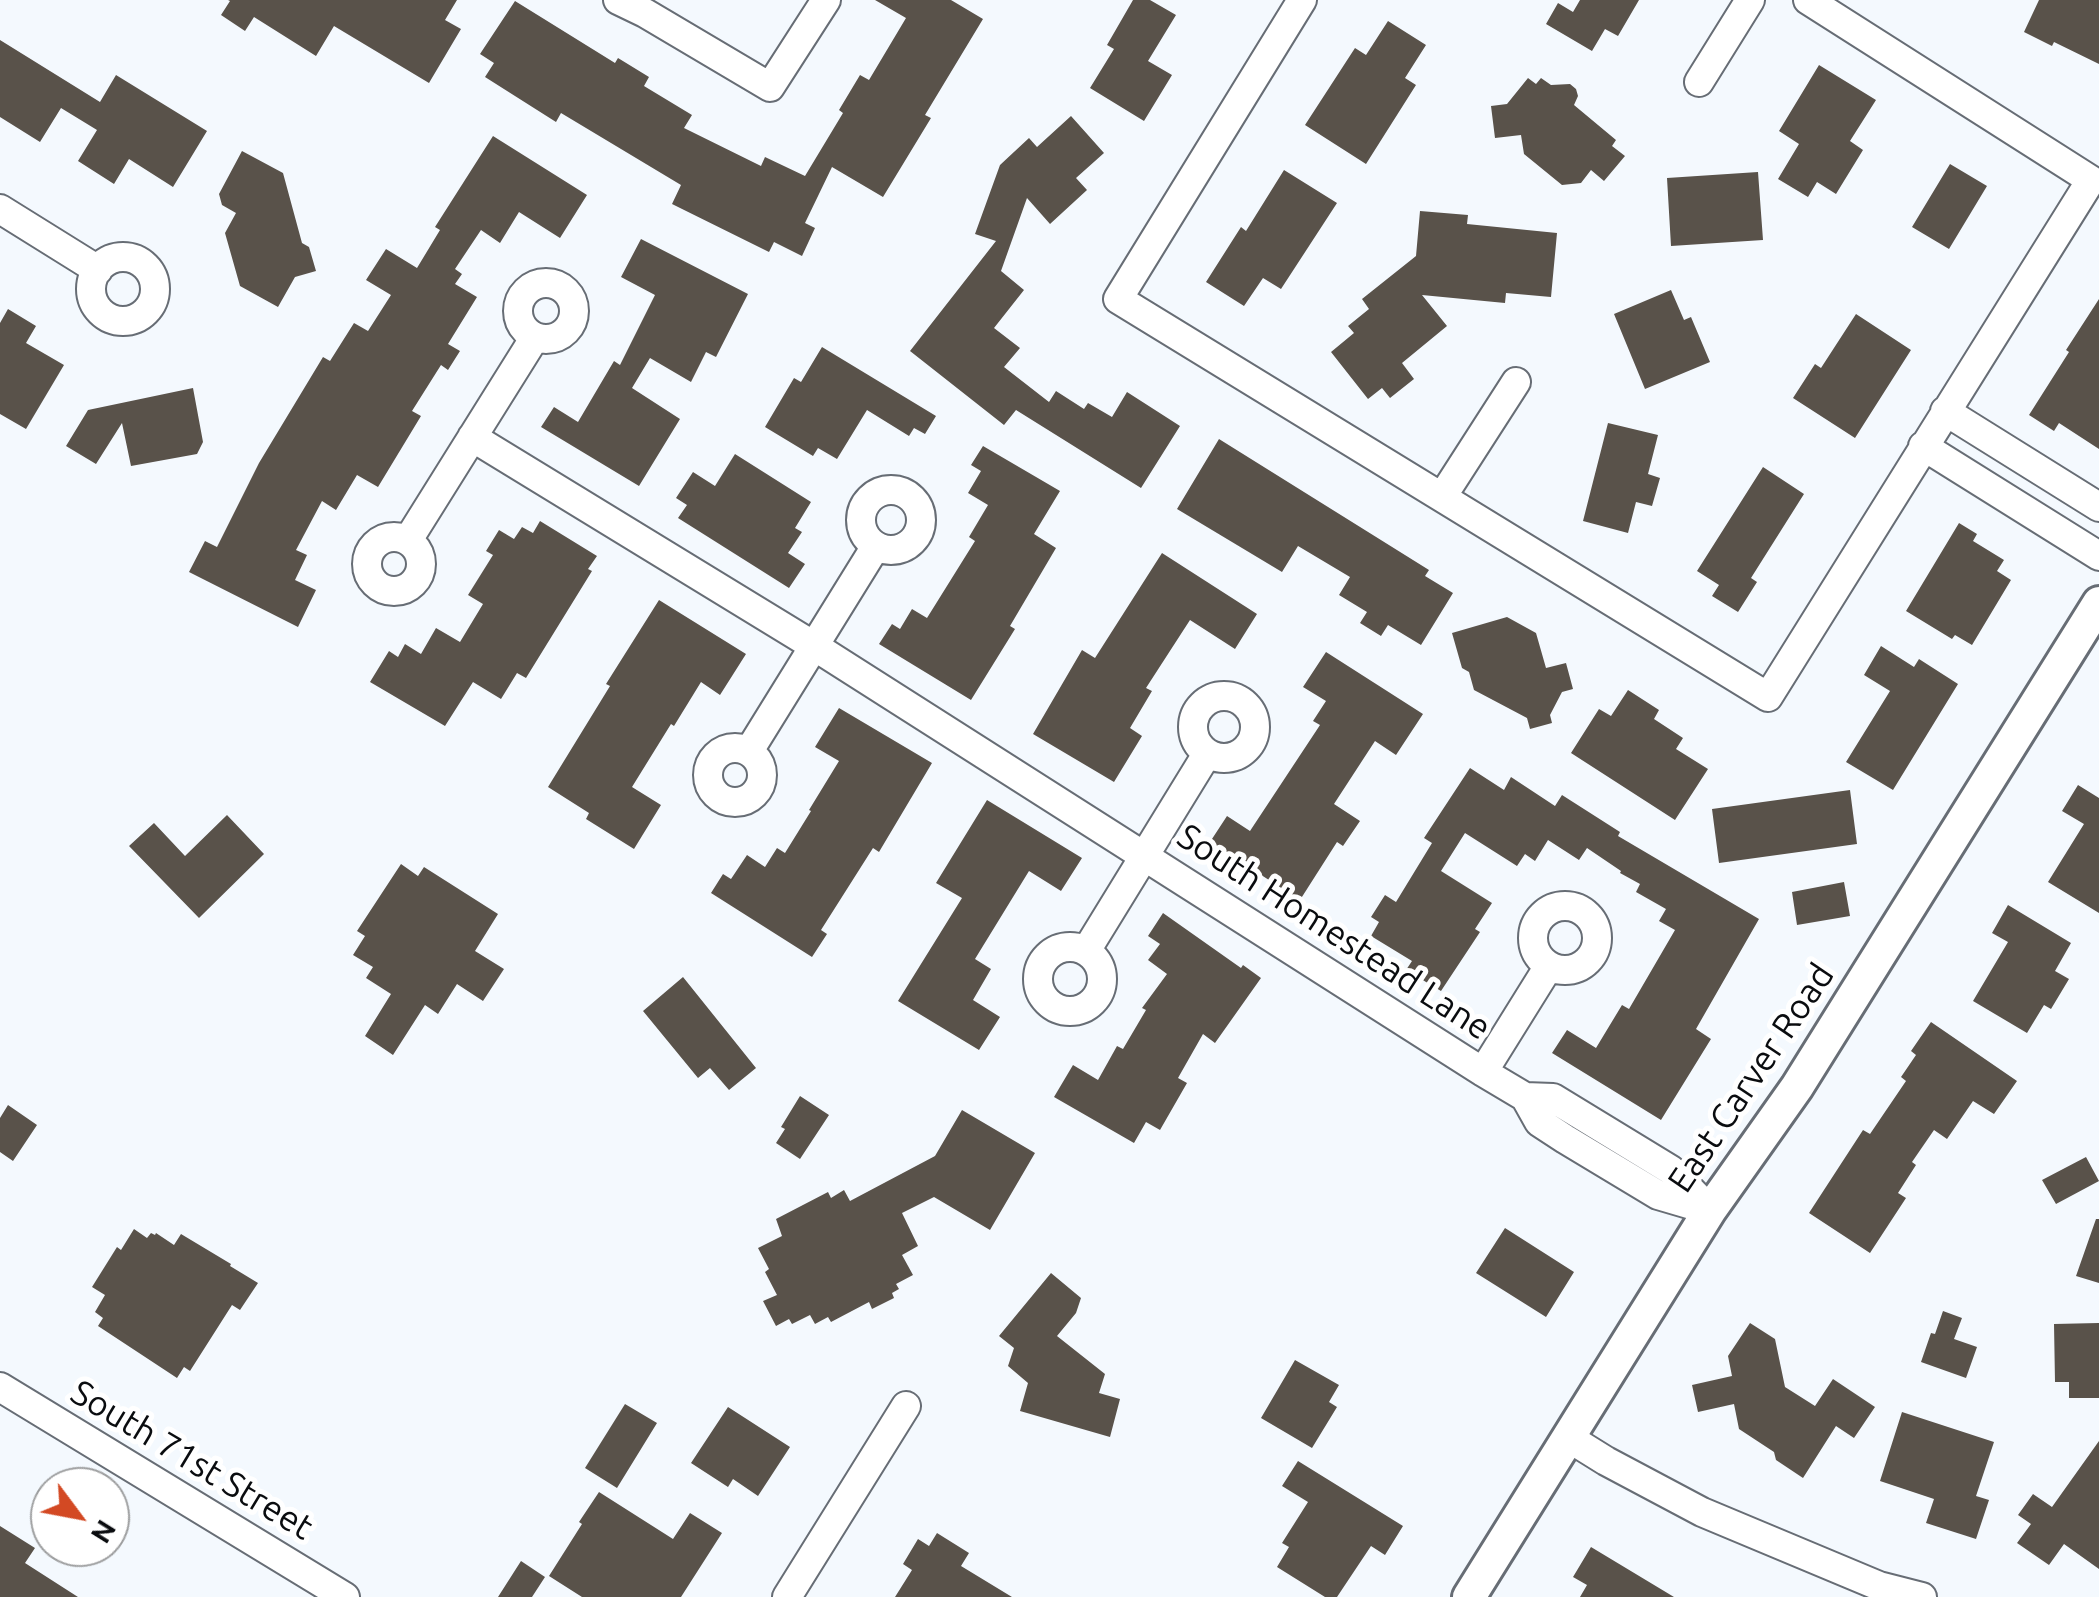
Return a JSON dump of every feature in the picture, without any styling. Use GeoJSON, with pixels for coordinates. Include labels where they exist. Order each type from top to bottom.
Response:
{"type":"FeatureCollection","features":[{"type":"Feature","properties":{"kind":"street"},"geometry":{"type":"LineString","coordinates":[[618,0],[770,87],[826,0]]}},
{"type":"Feature","properties":{"kind":"street"},"geometry":{"type":"LineString","coordinates":[[1302,0],[1118,299],[1768,697],[2090,180],[1808,0]]}},
{"type":"Feature","properties":{"kind":"street"},"geometry":{"type":"LineString","coordinates":[[1699,82],[1750,0]]}},
{"type":"Feature","properties":{"kind":"street"},"geometry":{"type":"LineString","coordinates":[[0,209],[98,270]]}},
{"type":"Feature","properties":{"kind":"street"},"geometry":{"type":"LineString","coordinates":[[408,540],[535,337]]}},
{"type":"Feature","properties":{"kind":"street"},"geometry":{"type":"LineString","coordinates":[[1442,497],[1516,382]]}},
{"type":"Feature","properties":{"kind":"street"},"geometry":{"type":"LineString","coordinates":[[1945,411],[2099,508]]}},
{"type":"Feature","properties":{"kind":"street","name":"South Homestead Lane"},"geometry":{"type":"LineString","coordinates":[[472,438],[814,646],[1483,1072],[1525,1097],[1553,1098],[1671,1170],[1710,1210]]}},
{"type":"Feature","properties":{"kind":"street"},"geometry":{"type":"LineString","coordinates":[[1924,446],[2099,556]]}},
{"type":"Feature","properties":{"kind":"street"},"geometry":{"type":"LineString","coordinates":[[2024,509],[2046,474]]}},
{"type":"Feature","properties":{"kind":"street"},"geometry":{"type":"LineString","coordinates":[[748,751],[876,546]]}},
{"type":"Feature","properties":{"kind":"street","name":"East Carver Road"},"geometry":{"type":"LineString","coordinates":[[1469,1597],[1710,1210],[1797,1087],[2099,603]]}},
{"type":"Feature","properties":{"kind":"street","name":"South Homestead Lane"},"geometry":{"type":"LineString","coordinates":[[1086,951],[1207,754]]}},
{"type":"Feature","properties":{"kind":"street","name":"South Homestead Lane"},"geometry":{"type":"LineString","coordinates":[[1483,1072],[1549,966]]}},
{"type":"Feature","properties":{"kind":"street","name":"South 71st Street"},"geometry":{"type":"LineString","coordinates":[[0,1387],[345,1597]]}},
{"type":"Feature","properties":{"kind":"street"},"geometry":{"type":"LineString","coordinates":[[787,1597],[906,1406]]}},
{"type":"Feature","properties":{"kind":"street"},"geometry":{"type":"LineString","coordinates":[[1569,1438],[1702,1512],[1879,1586],[1922,1597]]}},
{"type":"Feature","properties":{"kind":"building"},"geometry":{"type":"Polygon","coordinates":[[[228,0],[457,0],[445,20],[461,29],[429,83],[334,26],[316,56],[254,17],[245,31],[221,15],[228,0]]]}},
{"type":"Feature","properties":{"kind":"building"},"geometry":{"type":"Polygon","coordinates":[[[875,0],[951,0],[983,19],[925,115],[931,118],[883,197],[832,167],[805,223],[815,228],[802,256],[774,242],[769,252],[672,204],[681,185],[561,113],[556,122],[485,77],[494,63],[480,54],[515,1],[615,63],[618,58],[649,77],[644,86],[692,115],[684,128],[761,166],[765,157],[805,176],[843,113],[839,110],[860,75],[869,80],[906,18],[875,0]]]}},
{"type":"Feature","properties":{"kind":"building"},"geometry":{"type":"Polygon","coordinates":[[[1133,0],[1150,0],[1176,15],[1148,61],[1172,75],[1144,121],[1090,88],[1114,49],[1107,45],[1133,0]]]}},
{"type":"Feature","properties":{"kind":"building"},"geometry":{"type":"Polygon","coordinates":[[[1580,0],[1639,0],[1618,36],[1605,29],[1592,51],[1546,24],[1558,3],[1573,12],[1580,0]]]}},
{"type":"Feature","properties":{"kind":"building"},"geometry":{"type":"Polygon","coordinates":[[[2039,0],[2099,0],[2099,64],[2024,32],[2039,0]]]}},
{"type":"Feature","properties":{"kind":"building"},"geometry":{"type":"Polygon","coordinates":[[[1388,21],[1426,45],[1405,78],[1416,85],[1366,164],[1305,125],[1355,48],[1366,55],[1388,21]]]}},
{"type":"Feature","properties":{"kind":"building"},"geometry":{"type":"Polygon","coordinates":[[[0,40],[100,102],[116,75],[207,131],[173,187],[129,159],[114,184],[78,161],[97,130],[61,108],[40,142],[0,117],[0,40]]]}},
{"type":"Feature","properties":{"kind":"building"},"geometry":{"type":"Polygon","coordinates":[[[1819,65],[1876,100],[1850,141],[1863,150],[1836,194],[1817,182],[1808,197],[1778,179],[1799,144],[1779,131],[1819,65]]]}},
{"type":"Feature","properties":{"kind":"building"},"geometry":{"type":"Polygon","coordinates":[[[1528,78],[1536,84],[1541,78],[1551,85],[1570,84],[1578,96],[1574,105],[1616,140],[1612,146],[1625,156],[1604,181],[1591,170],[1581,183],[1562,185],[1524,154],[1521,135],[1495,138],[1491,106],[1507,104],[1528,78]]]}},
{"type":"Feature","properties":{"kind":"building"},"geometry":{"type":"Polygon","coordinates":[[[1071,116],[1104,153],[1076,178],[1087,190],[1050,224],[1027,198],[1001,271],[1024,290],[994,328],[1020,348],[1004,367],[1049,402],[1056,391],[1084,409],[1088,403],[1112,417],[1127,392],[1180,426],[1141,488],[1016,410],[1004,425],[910,351],[996,241],[975,234],[1000,165],[1029,138],[1037,147],[1071,116]]]}},
{"type":"Feature","properties":{"kind":"building"},"geometry":{"type":"Polygon","coordinates":[[[493,136],[587,195],[560,238],[519,212],[500,243],[481,230],[455,269],[462,274],[455,284],[477,297],[448,344],[460,351],[448,370],[441,365],[412,411],[421,416],[378,487],[357,475],[336,510],[322,501],[296,550],[307,555],[295,580],[316,590],[298,627],[189,572],[205,541],[217,547],[259,463],[323,357],[330,361],[354,323],[368,331],[391,295],[366,280],[386,249],[417,268],[440,230],[435,227],[493,136]]]}},
{"type":"Feature","properties":{"kind":"building"},"geometry":{"type":"Polygon","coordinates":[[[242,151],[283,173],[302,243],[309,247],[316,271],[295,277],[278,307],[240,286],[225,233],[236,213],[222,205],[219,194],[242,151]]]}},
{"type":"Feature","properties":{"kind":"building"},"geometry":{"type":"Polygon","coordinates":[[[1950,164],[1987,186],[1949,249],[1912,227],[1950,164]]]}},
{"type":"Feature","properties":{"kind":"building"},"geometry":{"type":"Polygon","coordinates":[[[1284,170],[1337,203],[1281,289],[1263,278],[1244,306],[1206,282],[1241,227],[1246,231],[1284,170]]]}},
{"type":"Feature","properties":{"kind":"building"},"geometry":{"type":"Polygon","coordinates":[[[1758,172],[1763,240],[1671,246],[1667,178],[1758,172]]]}},
{"type":"Feature","properties":{"kind":"building"},"geometry":{"type":"Polygon","coordinates":[[[1420,211],[1468,215],[1467,224],[1557,233],[1551,297],[1506,293],[1505,303],[1422,295],[1447,326],[1402,363],[1414,379],[1390,398],[1382,388],[1368,399],[1331,352],[1354,333],[1348,326],[1369,309],[1362,299],[1416,256],[1420,211]]]}},
{"type":"Feature","properties":{"kind":"building"},"geometry":{"type":"Polygon","coordinates":[[[641,239],[748,294],[716,357],[706,352],[691,382],[650,358],[632,388],[680,419],[639,486],[541,427],[554,407],[578,422],[614,361],[620,365],[655,295],[621,277],[641,239]]]}},
{"type":"Feature","properties":{"kind":"building"},"geometry":{"type":"Polygon","coordinates":[[[1671,290],[1684,320],[1691,317],[1710,362],[1645,389],[1614,314],[1671,290]]]}},
{"type":"Feature","properties":{"kind":"building"},"geometry":{"type":"Polygon","coordinates":[[[2099,299],[2099,449],[2059,423],[2054,431],[2029,415],[2099,299]]]}},
{"type":"Feature","properties":{"kind":"building"},"geometry":{"type":"Polygon","coordinates":[[[8,309],[36,326],[26,343],[64,365],[26,429],[0,414],[0,323],[8,309]]]}},
{"type":"Feature","properties":{"kind":"building"},"geometry":{"type":"Polygon","coordinates":[[[1856,314],[1911,350],[1855,438],[1793,398],[1815,364],[1821,368],[1856,314]]]}},
{"type":"Feature","properties":{"kind":"building"},"geometry":{"type":"Polygon","coordinates":[[[822,347],[936,416],[925,434],[914,428],[909,436],[867,410],[837,459],[818,448],[813,456],[765,427],[794,378],[801,382],[822,347]]]}},
{"type":"Feature","properties":{"kind":"building"},"geometry":{"type":"Polygon","coordinates":[[[193,388],[203,442],[197,454],[131,466],[122,423],[96,464],[66,446],[88,410],[193,388]]]}},
{"type":"Feature","properties":{"kind":"building"},"geometry":{"type":"Polygon","coordinates":[[[1608,423],[1658,435],[1648,474],[1660,478],[1652,506],[1636,502],[1628,533],[1583,521],[1608,423]]]}},
{"type":"Feature","properties":{"kind":"building"},"geometry":{"type":"Polygon","coordinates":[[[1219,439],[1429,570],[1425,576],[1453,593],[1421,645],[1388,625],[1381,636],[1360,623],[1367,612],[1339,595],[1350,577],[1298,546],[1282,572],[1177,509],[1219,439]]]}},
{"type":"Feature","properties":{"kind":"building"},"geometry":{"type":"Polygon","coordinates":[[[983,446],[1060,491],[1034,534],[1056,548],[1010,626],[1015,629],[971,700],[879,644],[892,624],[900,629],[912,609],[927,618],[975,541],[969,537],[988,505],[968,493],[981,471],[971,465],[983,446]]]}},
{"type":"Feature","properties":{"kind":"building"},"geometry":{"type":"Polygon","coordinates":[[[735,454],[811,502],[795,528],[802,532],[788,553],[805,564],[789,588],[678,518],[687,505],[676,498],[693,472],[715,486],[735,454]]]}},
{"type":"Feature","properties":{"kind":"building"},"geometry":{"type":"Polygon","coordinates":[[[1763,467],[1804,494],[1751,578],[1757,582],[1738,612],[1712,596],[1719,585],[1697,571],[1763,467]]]}},
{"type":"Feature","properties":{"kind":"building"},"geometry":{"type":"Polygon","coordinates":[[[540,521],[597,556],[588,569],[592,571],[526,678],[517,673],[501,699],[473,682],[445,726],[370,682],[389,651],[398,657],[405,644],[421,654],[436,628],[460,642],[483,604],[468,595],[493,555],[486,551],[499,530],[514,539],[522,527],[533,533],[540,521]]]}},
{"type":"Feature","properties":{"kind":"building"},"geometry":{"type":"Polygon","coordinates":[[[1959,523],[1977,534],[1973,541],[2004,560],[1997,571],[2011,580],[1972,645],[1955,635],[1952,639],[1906,611],[1959,523]]]}},
{"type":"Feature","properties":{"kind":"building"},"geometry":{"type":"Polygon","coordinates":[[[1162,553],[1257,614],[1235,649],[1190,620],[1146,688],[1152,691],[1130,728],[1142,736],[1114,782],[1033,734],[1082,650],[1095,658],[1162,553]]]}},
{"type":"Feature","properties":{"kind":"building"},"geometry":{"type":"Polygon","coordinates":[[[659,600],[746,654],[720,695],[701,682],[632,787],[661,805],[634,849],[586,819],[589,813],[548,787],[659,600]]]}},
{"type":"Feature","properties":{"kind":"building"},"geometry":{"type":"Polygon","coordinates":[[[1507,617],[1536,633],[1546,668],[1566,663],[1573,689],[1562,692],[1550,715],[1552,723],[1530,729],[1527,718],[1474,690],[1469,672],[1462,668],[1452,633],[1507,617]]]}},
{"type":"Feature","properties":{"kind":"building"},"geometry":{"type":"Polygon","coordinates":[[[1881,646],[1914,667],[1919,659],[1958,684],[1893,790],[1846,762],[1890,691],[1864,675],[1881,646]]]}},
{"type":"Feature","properties":{"kind":"building"},"geometry":{"type":"Polygon","coordinates":[[[1326,652],[1423,714],[1396,755],[1375,741],[1334,804],[1360,821],[1343,846],[1337,842],[1300,900],[1210,842],[1227,816],[1250,831],[1320,725],[1313,721],[1326,701],[1303,687],[1326,652]]]}},
{"type":"Feature","properties":{"kind":"building"},"geometry":{"type":"Polygon","coordinates":[[[1628,690],[1659,710],[1654,719],[1683,738],[1676,749],[1708,769],[1675,820],[1571,753],[1599,709],[1611,716],[1628,690]]]}},
{"type":"Feature","properties":{"kind":"building"},"geometry":{"type":"Polygon","coordinates":[[[839,708],[932,763],[879,852],[873,848],[821,930],[827,934],[812,957],[711,893],[723,874],[731,879],[747,855],[765,867],[777,848],[785,853],[839,761],[815,747],[839,708]]]}},
{"type":"Feature","properties":{"kind":"building"},"geometry":{"type":"Polygon","coordinates":[[[1470,768],[1504,790],[1511,777],[1555,806],[1562,795],[1620,832],[1618,836],[1759,919],[1696,1029],[1711,1039],[1661,1120],[1552,1053],[1567,1030],[1596,1048],[1622,1005],[1629,1009],[1675,930],[1659,921],[1666,909],[1636,892],[1640,884],[1587,848],[1579,860],[1548,840],[1535,861],[1525,854],[1517,866],[1465,833],[1441,871],[1492,903],[1475,929],[1480,932],[1441,991],[1406,970],[1412,961],[1371,936],[1379,922],[1371,917],[1385,895],[1396,902],[1432,843],[1424,838],[1470,768]]]}},
{"type":"Feature","properties":{"kind":"building"},"geometry":{"type":"Polygon","coordinates":[[[2078,785],[2099,798],[2099,913],[2048,882],[2084,824],[2062,811],[2078,785]]]}},
{"type":"Feature","properties":{"kind":"building"},"geometry":{"type":"Polygon","coordinates":[[[1850,790],[1857,844],[1719,863],[1712,809],[1850,790]]]}},
{"type":"Feature","properties":{"kind":"building"},"geometry":{"type":"Polygon","coordinates":[[[987,800],[1082,858],[1061,891],[1029,871],[975,959],[991,969],[973,1000],[1000,1017],[979,1050],[898,1001],[962,898],[936,883],[987,800]]]}},
{"type":"Feature","properties":{"kind":"building"},"geometry":{"type":"Polygon","coordinates":[[[227,815],[264,854],[199,918],[129,846],[154,823],[185,856],[227,815]]]}},
{"type":"Feature","properties":{"kind":"building"},"geometry":{"type":"Polygon","coordinates":[[[401,864],[418,876],[424,867],[498,914],[475,951],[504,969],[483,1001],[457,984],[438,1014],[425,1005],[393,1055],[365,1036],[391,994],[366,978],[373,967],[353,955],[365,936],[357,931],[401,864]]]}},
{"type":"Feature","properties":{"kind":"building"},"geometry":{"type":"Polygon","coordinates":[[[1844,882],[1850,916],[1797,925],[1792,892],[1844,882]]]}},
{"type":"Feature","properties":{"kind":"building"},"geometry":{"type":"Polygon","coordinates":[[[2008,905],[2071,943],[2055,971],[2069,979],[2051,1009],[2044,1005],[2027,1033],[1973,1001],[2008,942],[1992,933],[2008,905]]]}},
{"type":"Feature","properties":{"kind":"building"},"geometry":{"type":"Polygon","coordinates":[[[1163,913],[1261,978],[1215,1043],[1203,1034],[1178,1078],[1187,1083],[1160,1130],[1146,1122],[1134,1143],[1054,1097],[1073,1065],[1098,1080],[1117,1046],[1123,1049],[1146,1010],[1142,1008],[1167,974],[1148,960],[1160,944],[1148,936],[1163,913]]]}},
{"type":"Feature","properties":{"kind":"building"},"geometry":{"type":"Polygon","coordinates":[[[683,977],[756,1068],[729,1090],[710,1068],[698,1078],[643,1011],[683,977]]]}},
{"type":"Feature","properties":{"kind":"building"},"geometry":{"type":"Polygon","coordinates":[[[1931,1022],[2017,1081],[1994,1114],[1973,1101],[1947,1139],[1934,1130],[1912,1162],[1916,1165],[1898,1193],[1906,1198],[1870,1253],[1809,1213],[1863,1130],[1870,1134],[1906,1081],[1901,1077],[1916,1055],[1911,1051],[1931,1022]]]}},
{"type":"Feature","properties":{"kind":"building"},"geometry":{"type":"Polygon","coordinates":[[[800,1096],[829,1115],[800,1159],[776,1143],[800,1096]]]}},
{"type":"Feature","properties":{"kind":"building"},"geometry":{"type":"Polygon","coordinates":[[[8,1105],[37,1125],[13,1161],[0,1152],[0,1118],[8,1105]]]}},
{"type":"Feature","properties":{"kind":"building"},"geometry":{"type":"Polygon","coordinates":[[[962,1110],[1035,1153],[990,1230],[934,1197],[902,1213],[918,1246],[902,1255],[913,1275],[896,1284],[899,1289],[892,1293],[894,1298],[872,1309],[869,1302],[831,1322],[828,1317],[815,1324],[810,1315],[792,1324],[789,1319],[776,1326],[763,1301],[777,1295],[758,1248],[782,1236],[776,1219],[828,1192],[831,1198],[844,1190],[850,1201],[935,1156],[962,1110]]]}},
{"type":"Feature","properties":{"kind":"building"},"geometry":{"type":"Polygon","coordinates":[[[2086,1157],[2099,1181],[2056,1204],[2042,1180],[2086,1157]]]}},
{"type":"Feature","properties":{"kind":"building"},"geometry":{"type":"Polygon","coordinates":[[[2099,1219],[2099,1283],[2076,1276],[2099,1219]]]}},
{"type":"Feature","properties":{"kind":"building"},"geometry":{"type":"Polygon","coordinates":[[[1505,1228],[1574,1272],[1546,1317],[1476,1273],[1505,1228]]]}},
{"type":"Feature","properties":{"kind":"building"},"geometry":{"type":"Polygon","coordinates":[[[134,1229],[147,1238],[156,1233],[174,1245],[181,1234],[258,1283],[240,1310],[232,1305],[190,1371],[184,1367],[177,1378],[98,1326],[103,1318],[95,1312],[105,1295],[92,1287],[117,1247],[121,1250],[134,1229]]]}},
{"type":"Feature","properties":{"kind":"building"},"geometry":{"type":"Polygon","coordinates":[[[1051,1273],[1081,1298],[1076,1313],[1057,1336],[1105,1374],[1099,1393],[1120,1399],[1110,1437],[1020,1411],[1028,1383],[1008,1366],[1014,1348],[999,1336],[1051,1273]]]}},
{"type":"Feature","properties":{"kind":"building"},"geometry":{"type":"Polygon","coordinates":[[[1943,1311],[1962,1318],[1954,1339],[1977,1347],[1966,1378],[1921,1362],[1943,1311]]]}},
{"type":"Feature","properties":{"kind":"building"},"geometry":{"type":"Polygon","coordinates":[[[1750,1323],[1775,1339],[1785,1387],[1815,1406],[1833,1379],[1875,1407],[1854,1438],[1836,1426],[1803,1478],[1776,1460],[1774,1452],[1739,1429],[1734,1404],[1698,1412],[1692,1385],[1732,1376],[1728,1356],[1750,1323]]]}},
{"type":"Feature","properties":{"kind":"building"},"geometry":{"type":"Polygon","coordinates":[[[2099,1323],[2099,1398],[2069,1398],[2069,1382],[2055,1382],[2054,1324],[2099,1323]]]}},
{"type":"Feature","properties":{"kind":"building"},"geometry":{"type":"Polygon","coordinates":[[[1295,1360],[1339,1385],[1329,1402],[1337,1407],[1312,1448],[1261,1418],[1295,1360]]]}},
{"type":"Feature","properties":{"kind":"building"},"geometry":{"type":"Polygon","coordinates":[[[625,1404],[657,1423],[617,1488],[585,1468],[625,1404]]]}},
{"type":"Feature","properties":{"kind":"building"},"geometry":{"type":"Polygon","coordinates":[[[728,1407],[790,1447],[758,1496],[733,1479],[728,1487],[691,1463],[728,1407]]]}},
{"type":"Feature","properties":{"kind":"building"},"geometry":{"type":"Polygon","coordinates":[[[1902,1412],[1994,1442],[1976,1496],[1989,1500],[1976,1539],[1926,1523],[1934,1499],[1880,1481],[1902,1412]]]}},
{"type":"Feature","properties":{"kind":"building"},"geometry":{"type":"Polygon","coordinates":[[[2099,1441],[2099,1569],[2064,1544],[2049,1565],[2017,1543],[2031,1524],[2018,1515],[2033,1494],[2052,1507],[2099,1441]]]}},
{"type":"Feature","properties":{"kind":"building"},"geometry":{"type":"Polygon","coordinates":[[[1298,1461],[1403,1526],[1385,1555],[1371,1546],[1337,1597],[1325,1597],[1277,1567],[1289,1547],[1282,1543],[1308,1502],[1282,1486],[1298,1461]]]}},
{"type":"Feature","properties":{"kind":"building"},"geometry":{"type":"Polygon","coordinates":[[[599,1492],[673,1539],[690,1513],[722,1533],[681,1597],[582,1597],[549,1576],[599,1492]]]}},
{"type":"Feature","properties":{"kind":"building"},"geometry":{"type":"Polygon","coordinates":[[[0,1526],[30,1545],[25,1563],[78,1597],[0,1597],[0,1526]]]}},
{"type":"Feature","properties":{"kind":"building"},"geometry":{"type":"Polygon","coordinates":[[[937,1533],[969,1553],[961,1566],[1012,1597],[895,1597],[912,1570],[903,1564],[918,1539],[929,1546],[937,1533]]]}},
{"type":"Feature","properties":{"kind":"building"},"geometry":{"type":"Polygon","coordinates":[[[1591,1547],[1674,1597],[1580,1597],[1587,1585],[1573,1577],[1591,1547]]]}},
{"type":"Feature","properties":{"kind":"building"},"geometry":{"type":"Polygon","coordinates":[[[521,1561],[545,1577],[532,1597],[498,1597],[521,1561]]]}}]}
